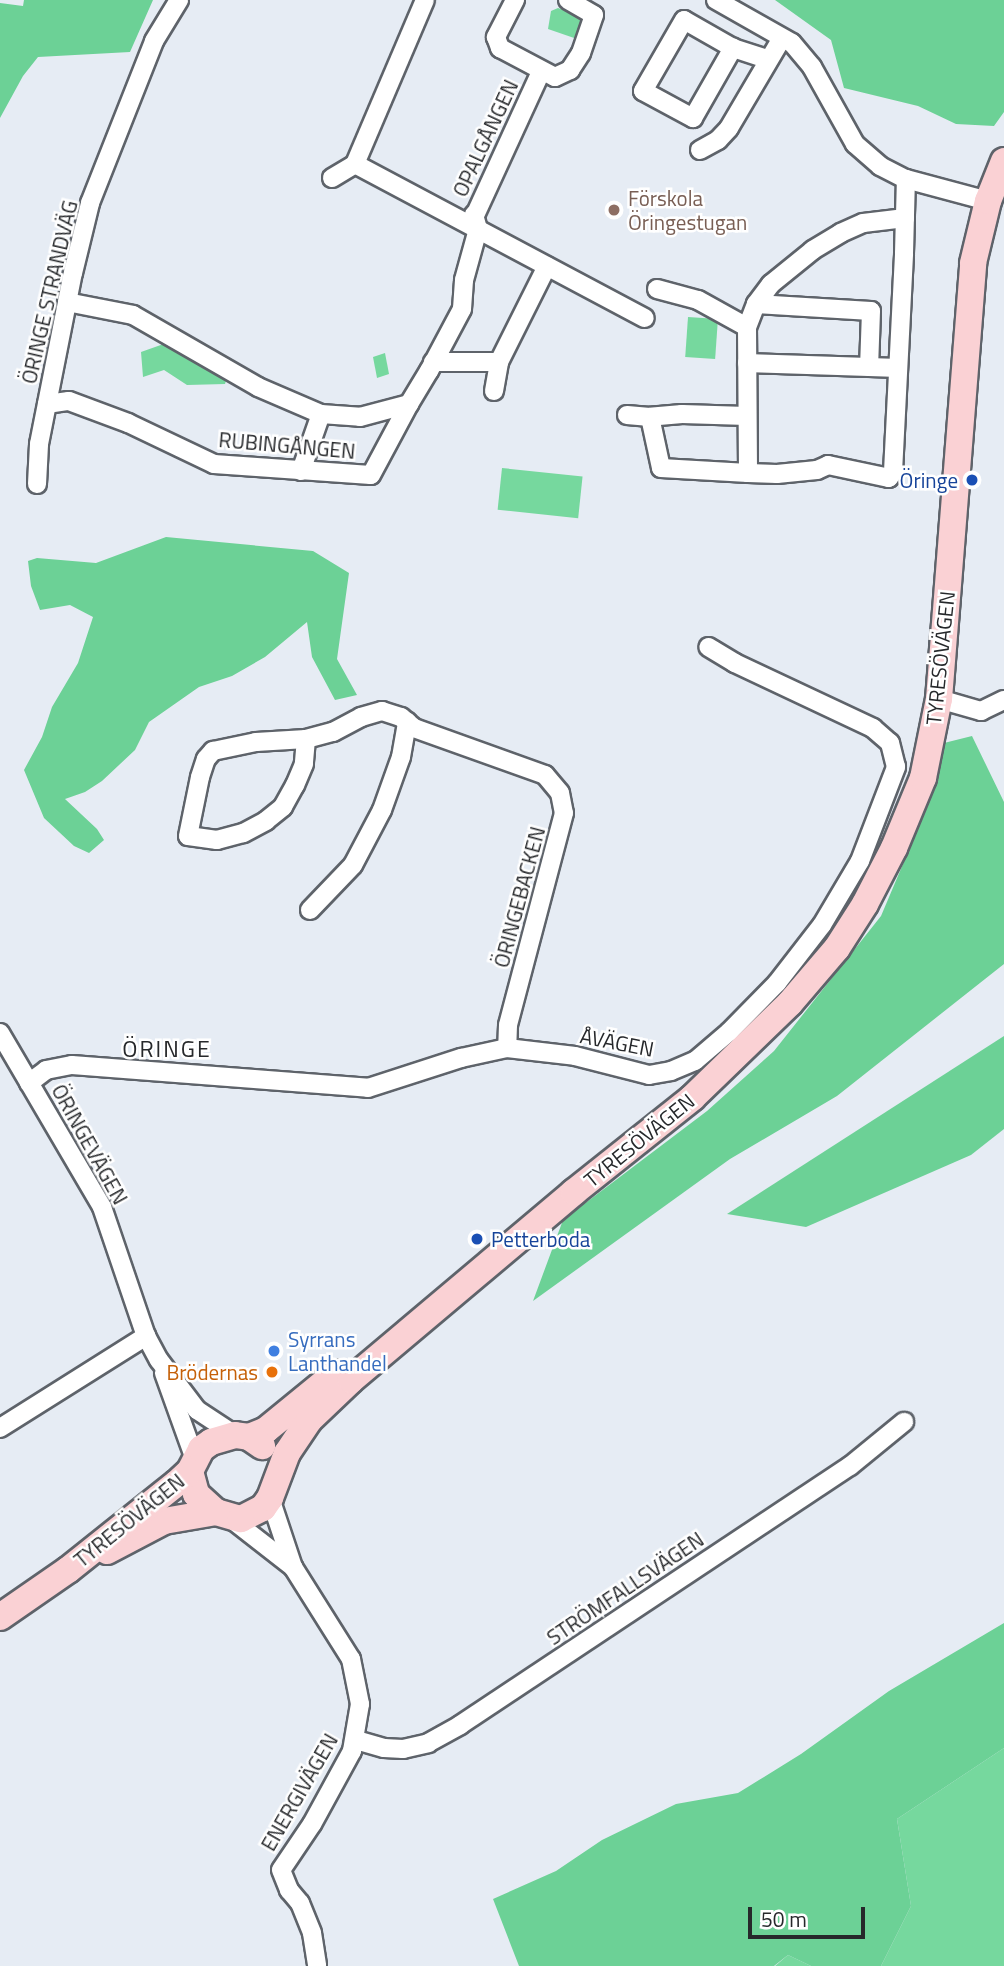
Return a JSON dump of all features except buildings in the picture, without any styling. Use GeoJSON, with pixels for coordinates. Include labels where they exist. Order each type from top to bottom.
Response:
{"type":"FeatureCollection","features":[{"type":"Feature","properties":{"kind":"main road","name":"TYRESÖVÄGEN"},"geometry":{"type":"LineString","coordinates":[[68,1570],[164,1521],[223,1515],[254,1516],[273,1488],[287,1453],[309,1420],[351,1380],[574,1192],[692,1098],[790,1003],[837,948],[865,904],[894,848],[923,778],[939,699],[973,263],[988,201],[1004,161]]}},
{"type":"Feature","properties":{"kind":"main road","name":"TYRESÖVÄGEN"},"geometry":{"type":"LineString","coordinates":[[0,1617],[68,1570],[192,1465],[211,1441],[266,1430],[519,1226],[574,1192]]}},
{"type":"Feature","properties":{"kind":"main road"},"geometry":{"type":"LineString","coordinates":[[242,1436],[269,1454],[273,1488]]}},
{"type":"Feature","properties":{"kind":"main road","name":"TYRESÖVÄGEN"},"geometry":{"type":"LineString","coordinates":[[192,1465],[196,1494],[223,1515]]}},
{"type":"Feature","properties":{"kind":"street","name":"ÖRINGE STRANDVÄG"},"geometry":{"type":"LineString","coordinates":[[37,484],[39,444],[90,203],[154,41],[178,0]]}},
{"type":"Feature","properties":{"kind":"street"},"geometry":{"type":"LineString","coordinates":[[332,178],[355,164],[425,0]]}},
{"type":"Feature","properties":{"kind":"street","name":"OPALGÅNGEN"},"geometry":{"type":"LineString","coordinates":[[515,0],[498,29],[499,48],[555,77],[570,70],[591,31],[598,7],[568,0]]}},
{"type":"Feature","properties":{"kind":"street"},"geometry":{"type":"LineString","coordinates":[[716,0],[782,38],[807,61],[860,150],[880,166],[906,179],[988,201]]}},
{"type":"Feature","properties":{"kind":"street"},"geometry":{"type":"LineString","coordinates":[[733,48],[692,118],[643,91],[684,20],[733,48],[767,59]]}},
{"type":"Feature","properties":{"kind":"street"},"geometry":{"type":"LineString","coordinates":[[700,149],[718,140],[729,128],[767,59],[782,38]]}},
{"type":"Feature","properties":{"kind":"street","name":"OPALGÅNGEN"},"geometry":{"type":"LineString","coordinates":[[474,223],[541,72]]}},
{"type":"Feature","properties":{"kind":"street"},"geometry":{"type":"LineString","coordinates":[[355,164],[474,223],[547,266],[645,318]]}},
{"type":"Feature","properties":{"kind":"street"},"geometry":{"type":"LineString","coordinates":[[650,417],[661,468],[777,474],[817,470],[828,466],[889,478],[893,472],[906,179]]}},
{"type":"Feature","properties":{"kind":"street"},"geometry":{"type":"LineString","coordinates":[[748,473],[747,327],[755,304],[771,284],[813,250],[841,233],[863,223],[905,218]]}},
{"type":"Feature","properties":{"kind":"street","name":"RUBINGÅNGEN"},"geometry":{"type":"LineString","coordinates":[[47,404],[69,401],[128,423],[214,464],[371,475],[462,309],[474,223]]}},
{"type":"Feature","properties":{"kind":"street"},"geometry":{"type":"LineString","coordinates":[[494,391],[499,362],[547,266]]}},
{"type":"Feature","properties":{"kind":"street"},"geometry":{"type":"LineString","coordinates":[[657,289],[698,300],[747,327]]}},
{"type":"Feature","properties":{"kind":"street","name":"RUBINGÅNGEN"},"geometry":{"type":"LineString","coordinates":[[67,302],[133,315],[258,387],[321,414],[360,417],[409,404]]}},
{"type":"Feature","properties":{"kind":"street"},"geometry":{"type":"LineString","coordinates":[[755,304],[871,311],[869,367]]}},
{"type":"Feature","properties":{"kind":"street"},"geometry":{"type":"LineString","coordinates":[[433,362],[499,362]]}},
{"type":"Feature","properties":{"kind":"street"},"geometry":{"type":"LineString","coordinates":[[747,363],[898,368]]}},
{"type":"Feature","properties":{"kind":"street"},"geometry":{"type":"LineString","coordinates":[[301,471],[321,414]]}},
{"type":"Feature","properties":{"kind":"street"},"geometry":{"type":"LineString","coordinates":[[627,415],[747,416]]}},
{"type":"Feature","properties":{"kind":"street","name":"ÅVÄGEN"},"geometry":{"type":"LineString","coordinates":[[29,1083],[46,1070],[72,1065],[368,1088],[461,1058],[507,1048],[575,1056],[649,1075],[671,1071],[695,1061],[777,983],[822,925],[860,861],[896,767],[890,743],[873,728],[735,663],[708,647]]}},
{"type":"Feature","properties":{"kind":"street"},"geometry":{"type":"LineString","coordinates":[[939,699],[981,712],[1004,700]]}},
{"type":"Feature","properties":{"kind":"street","name":"ÖRINGEBACKEN"},"geometry":{"type":"LineString","coordinates":[[306,739],[304,764],[295,785],[282,807],[266,821],[243,833],[218,840],[188,836],[200,776],[206,759],[213,751],[256,742],[306,739],[333,732],[360,717],[382,711],[411,725],[545,775],[560,793],[564,813],[509,1025],[507,1048]]}},
{"type":"Feature","properties":{"kind":"street"},"geometry":{"type":"LineString","coordinates":[[310,910],[353,865],[382,810],[411,725]]}},
{"type":"Feature","properties":{"kind":"street","name":"ÖRINGEVÄGEN"},"geometry":{"type":"LineString","coordinates":[[0,1033],[102,1207],[146,1336],[159,1360],[197,1410],[242,1436]]}},
{"type":"Feature","properties":{"kind":"street"},"geometry":{"type":"LineString","coordinates":[[0,1428],[146,1336]]}},
{"type":"Feature","properties":{"kind":"street","name":"ÖRINGEVÄGEN"},"geometry":{"type":"LineString","coordinates":[[159,1360],[192,1465]]}},
{"type":"Feature","properties":{"kind":"street","name":"STRÖMFALLSVÄGEN"},"geometry":{"type":"LineString","coordinates":[[356,1740],[384,1748],[403,1749],[428,1743],[449,1731],[838,1474],[904,1423]]}},
{"type":"Feature","properties":{"kind":"street","name":"ENERGIVÄGEN"},"geometry":{"type":"LineString","coordinates":[[273,1488],[293,1567],[351,1659],[360,1704],[356,1740],[312,1824],[281,1870],[289,1891],[300,1903],[312,1933],[317,1966]]}},
{"type":"Feature","properties":{"kind":"street","name":"ENERGIVÄGEN"},"geometry":{"type":"LineString","coordinates":[[223,1515],[293,1567]]}},
{"type":"Feature","properties":{"kind":"green space"},"geometry":{"type":"Polygon","coordinates":[[[24,0],[153,0],[130,52],[38,57],[23,76],[0,118],[0,3],[23,6],[24,0]]]}},
{"type":"Feature","properties":{"kind":"green space"},"geometry":{"type":"Polygon","coordinates":[[[775,0],[1004,0],[1004,112],[994,126],[956,124],[918,106],[844,88],[831,40],[775,0]]]}},
{"type":"Feature","properties":{"kind":"green space"},"geometry":{"type":"Polygon","coordinates":[[[558,8],[583,17],[577,39],[548,29],[551,11],[558,8]]]}},
{"type":"Feature","properties":{"kind":"green space"},"geometry":{"type":"Polygon","coordinates":[[[688,317],[718,319],[715,359],[685,357],[688,317]]]}},
{"type":"Feature","properties":{"kind":"green space"},"geometry":{"type":"Polygon","coordinates":[[[172,341],[229,371],[225,384],[187,385],[164,370],[143,377],[141,352],[172,341]]]}},
{"type":"Feature","properties":{"kind":"green space"},"geometry":{"type":"Polygon","coordinates":[[[385,353],[389,374],[377,378],[373,357],[385,353]]]}},
{"type":"Feature","properties":{"kind":"green space"},"geometry":{"type":"Polygon","coordinates":[[[502,468],[583,476],[578,518],[498,510],[502,468]]]}},
{"type":"Feature","properties":{"kind":"green space"},"geometry":{"type":"Polygon","coordinates":[[[166,537],[313,551],[349,573],[337,659],[357,695],[335,700],[312,657],[307,622],[265,657],[232,676],[199,687],[149,722],[135,750],[102,781],[85,792],[65,799],[97,829],[104,840],[89,853],[74,846],[44,818],[24,770],[42,737],[52,707],[78,663],[93,617],[70,605],[40,610],[31,586],[28,561],[37,558],[96,563],[166,537]]]}},
{"type":"Feature","properties":{"kind":"green space"},"geometry":{"type":"Polygon","coordinates":[[[972,736],[1004,802],[1004,964],[837,1096],[730,1159],[533,1301],[563,1220],[707,1111],[774,1051],[881,916],[925,812],[944,743],[972,736]]]}},
{"type":"Feature","properties":{"kind":"green space"},"geometry":{"type":"Polygon","coordinates":[[[1004,1036],[1004,1129],[971,1155],[806,1227],[727,1214],[1004,1036]]]}},
{"type":"Feature","properties":{"kind":"green space"},"geometry":{"type":"Polygon","coordinates":[[[1004,1623],[1004,1748],[897,1819],[911,1906],[881,1966],[811,1966],[788,1955],[774,1966],[519,1966],[493,1899],[556,1871],[602,1840],[676,1804],[738,1793],[801,1754],[889,1691],[1004,1623]]]}},
{"type":"Feature","properties":{"kind":"green space"},"geometry":{"type":"Polygon","coordinates":[[[1004,1748],[1004,1966],[881,1966],[911,1906],[897,1819],[1004,1748]]]}},
{"type":"Feature","properties":{"kind":"green space"},"geometry":{"type":"Polygon","coordinates":[[[788,1955],[811,1966],[775,1966],[788,1955]]]}},
{"type":"Feature","properties":{"kind":"place","name":"Förskola Öringestugan"},"geometry":{"type":"Point","coordinates":[614,210]}},
{"type":"Feature","properties":{"kind":"place","name":"Öringe"},"geometry":{"type":"Point","coordinates":[972,480]}},
{"type":"Feature","properties":{"kind":"place","name":"Petterboda"},"geometry":{"type":"Point","coordinates":[477,1239]}},
{"type":"Feature","properties":{"kind":"place","name":"Syrrans Lanthandel"},"geometry":{"type":"Point","coordinates":[274,1351]}},
{"type":"Feature","properties":{"kind":"place","name":"Brödernas"},"geometry":{"type":"Point","coordinates":[272,1372]}},
{"type":"Feature","properties":{"kind":"district","name":"ÖRINGE"},"geometry":{"type":"Point","coordinates":[167,1049]}}]}
